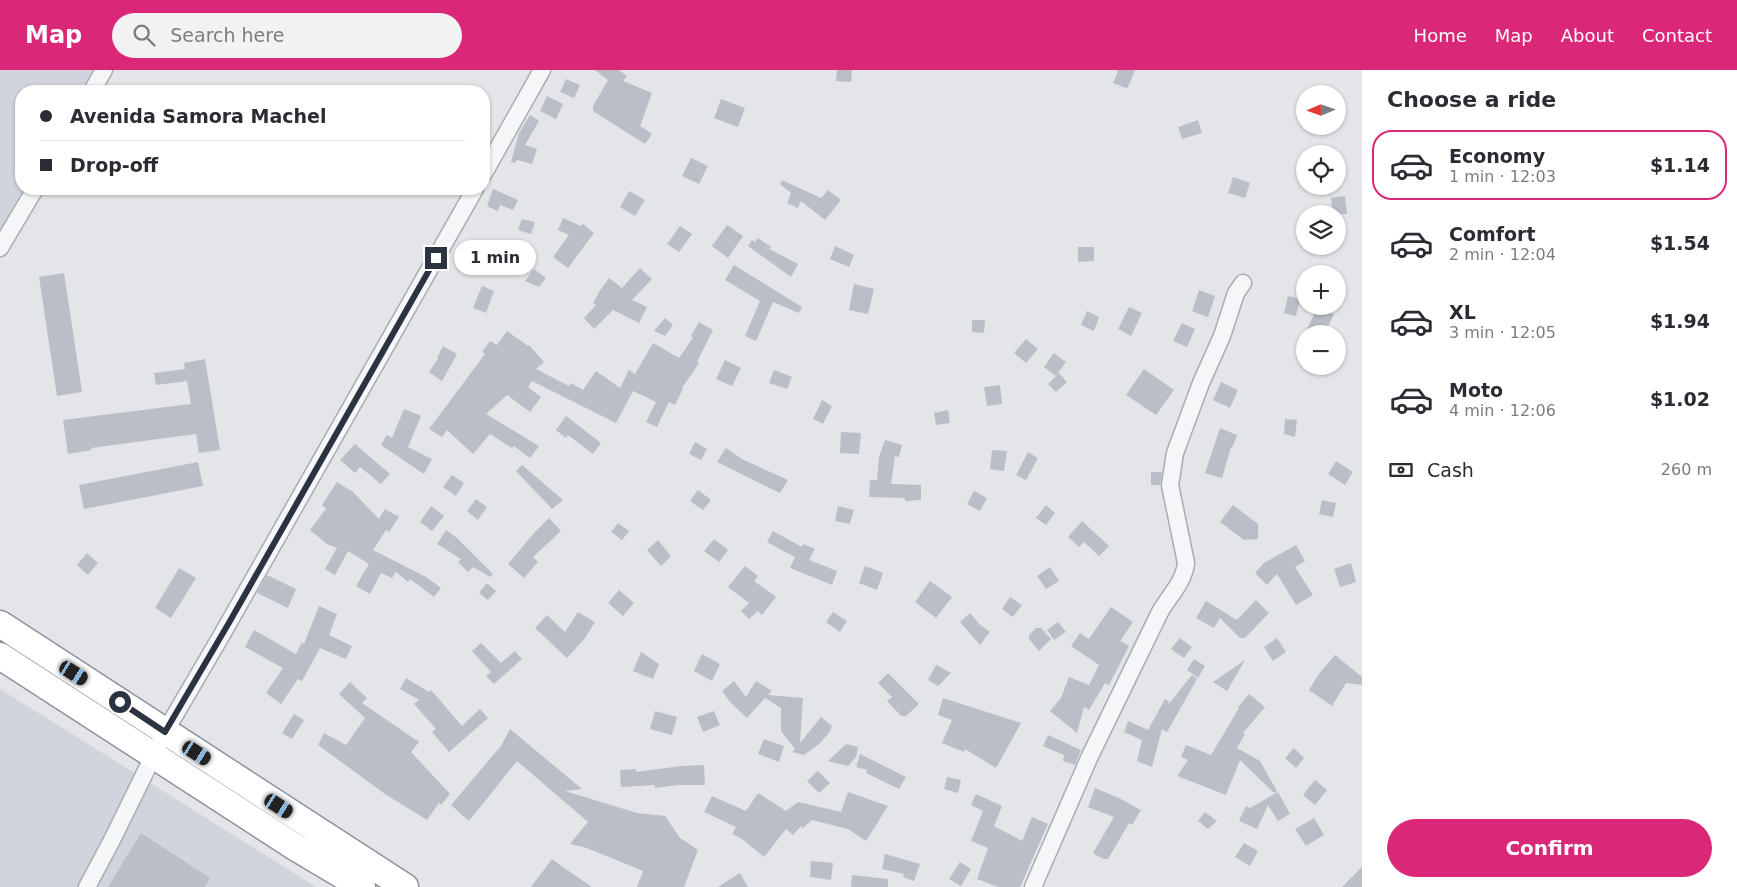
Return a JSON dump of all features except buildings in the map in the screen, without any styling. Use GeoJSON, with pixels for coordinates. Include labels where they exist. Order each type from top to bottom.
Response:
{"type":"FeatureCollection","features":[{"type":"Feature","properties":{"kind":"highway"},"geometry":{"type":"LineString","coordinates":[[0,624],[287,842],[362,887]]}},
{"type":"Feature","properties":{"kind":"highway"},"geometry":{"type":"LineString","coordinates":[[0,656],[159,743],[405,887]]}},
{"type":"Feature","properties":{"kind":"street"},"geometry":{"type":"LineString","coordinates":[[95,85],[104,70]]}},
{"type":"Feature","properties":{"kind":"street"},"geometry":{"type":"LineString","coordinates":[[490,161],[542,70]]}},
{"type":"Feature","properties":{"kind":"street"},"geometry":{"type":"LineString","coordinates":[[0,248],[31,195]]}},
{"type":"Feature","properties":{"kind":"street"},"geometry":{"type":"LineString","coordinates":[[87,887],[159,743],[472,195]]}},
{"type":"Feature","properties":{"kind":"street"},"geometry":{"type":"LineString","coordinates":[[1033,887],[1090,756],[1160,612],[1185,573],[1186,563],[1170,485],[1175,453],[1201,383],[1222,336],[1236,293],[1243,283]]}},
{"type":"Feature","properties":{"kind":"shaded area"},"geometry":{"type":"Polygon","coordinates":[[[0,70],[103,70],[94,85],[15,85],[15,195],[27,195],[0,242],[0,70]]]}},
{"type":"Feature","properties":{"kind":"shaded area"},"geometry":{"type":"Polygon","coordinates":[[[0,689],[109,757],[316,887],[0,887],[0,689]]]}},
{"type":"Feature","properties":{"kind":"route"},"geometry":{"type":"LineString","coordinates":[[120,702],[165,732],[436,258]]}}]}
